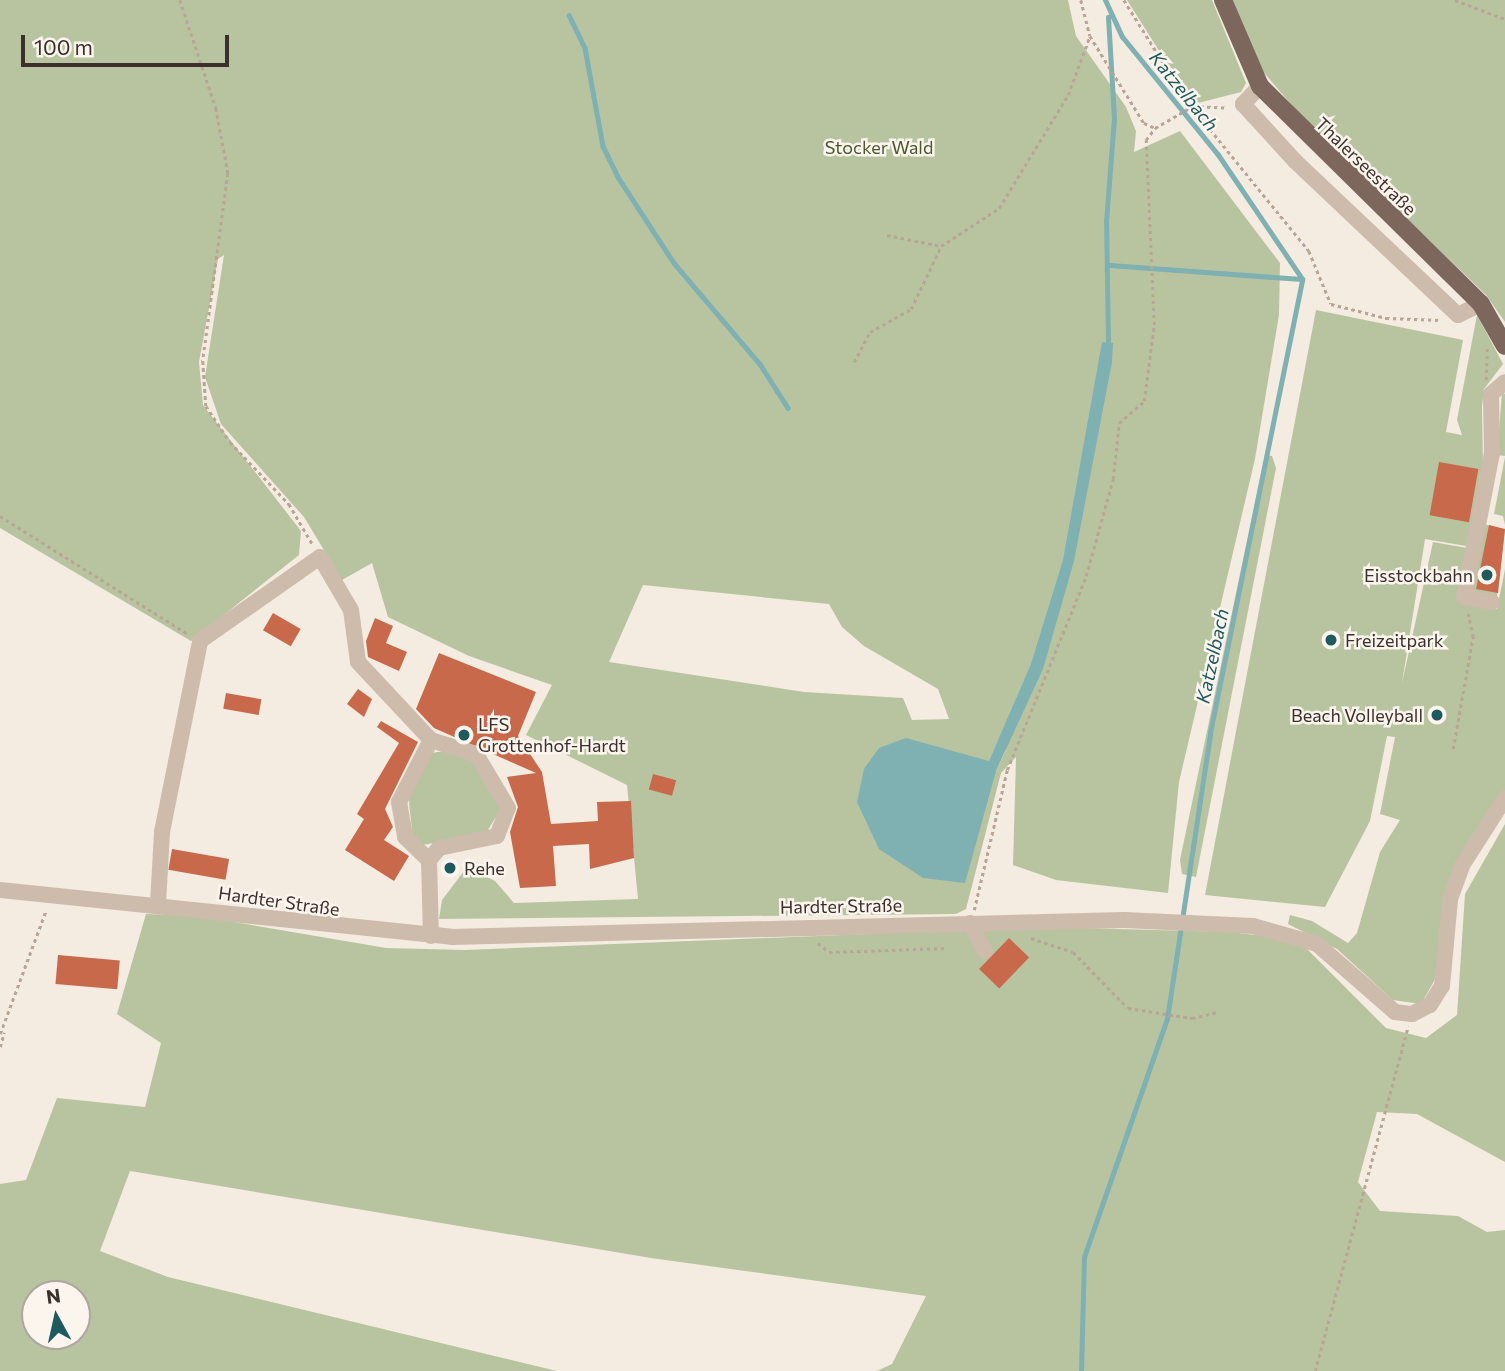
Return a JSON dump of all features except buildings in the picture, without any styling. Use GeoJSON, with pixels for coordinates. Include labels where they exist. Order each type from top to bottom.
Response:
{"type":"FeatureCollection","features":[{"type":"Feature","properties":{"kind":"main road","name":"Thalerseestraße"},"geometry":{"type":"LineString","coordinates":[[1223,0],[1260,86],[1481,304],[1505,346]]}},
{"type":"Feature","properties":{"kind":"street"},"geometry":{"type":"LineString","coordinates":[[1260,86],[1243,104],[1458,315],[1481,304]]}},
{"type":"Feature","properties":{"kind":"street"},"geometry":{"type":"LineString","coordinates":[[1492,602],[1464,597],[1492,453],[1491,394],[1505,382]]}},
{"type":"Feature","properties":{"kind":"street"},"geometry":{"type":"LineString","coordinates":[[158,904],[162,832],[200,641],[320,557],[351,610],[358,662],[431,740],[476,754],[508,808],[497,836],[439,848],[429,860],[431,936]]}},
{"type":"Feature","properties":{"kind":"street"},"geometry":{"type":"LineString","coordinates":[[429,860],[405,837],[399,802],[431,740]]}},
{"type":"Feature","properties":{"kind":"street"},"geometry":{"type":"LineString","coordinates":[[1412,1014],[1430,1005],[1442,985],[1450,899],[1463,864],[1505,798]]}},
{"type":"Feature","properties":{"kind":"street","name":"Hardter Straße"},"geometry":{"type":"LineString","coordinates":[[0,890],[158,904],[431,936],[970,923],[1165,922],[1253,926],[1317,944],[1395,1012],[1412,1014]]}},
{"type":"Feature","properties":{"kind":"street"},"geometry":{"type":"LineString","coordinates":[[970,923],[985,951]]}},
{"type":"Feature","properties":{"kind":"path"},"geometry":{"type":"LineString","coordinates":[[180,0],[216,108],[228,173],[203,361],[206,406],[230,442],[289,504],[320,557]]}},
{"type":"Feature","properties":{"kind":"path"},"geometry":{"type":"LineString","coordinates":[[1081,0],[1090,36],[1144,123],[1155,128]]}},
{"type":"Feature","properties":{"kind":"path"},"geometry":{"type":"LineString","coordinates":[[1124,0],[1192,107],[1309,251],[1331,304],[1386,318],[1451,321]]}},
{"type":"Feature","properties":{"kind":"path"},"geometry":{"type":"LineString","coordinates":[[1455,0],[1505,19]]}},
{"type":"Feature","properties":{"kind":"path"},"geometry":{"type":"LineString","coordinates":[[854,362],[870,332],[911,309],[941,246],[999,208],[1068,95],[1090,36]]}},
{"type":"Feature","properties":{"kind":"path"},"geometry":{"type":"LineString","coordinates":[[970,923],[1007,770],[1086,576],[1113,480],[1119,423],[1144,401],[1154,325],[1146,140],[1155,128],[1192,107],[1243,104]]}},
{"type":"Feature","properties":{"kind":"path"},"geometry":{"type":"LineString","coordinates":[[887,235],[941,246]]}},
{"type":"Feature","properties":{"kind":"path"},"geometry":{"type":"LineString","coordinates":[[1482,337],[1491,394]]}},
{"type":"Feature","properties":{"kind":"path"},"geometry":{"type":"LineString","coordinates":[[0,516],[200,641]]}},
{"type":"Feature","properties":{"kind":"path"},"geometry":{"type":"LineString","coordinates":[[1452,749],[1473,637],[1464,597]]}},
{"type":"Feature","properties":{"kind":"path"},"geometry":{"type":"LineString","coordinates":[[0,1047],[30,946],[53,895]]}},
{"type":"Feature","properties":{"kind":"path"},"geometry":{"type":"LineString","coordinates":[[815,926],[817,942],[829,953],[947,948]]}},
{"type":"Feature","properties":{"kind":"path"},"geometry":{"type":"LineString","coordinates":[[1021,937],[1073,952],[1128,1008],[1165,1010],[1192,1018],[1219,1013]]}},
{"type":"Feature","properties":{"kind":"path"},"geometry":{"type":"LineString","coordinates":[[1315,1371],[1412,1014]]}},
{"type":"Feature","properties":{"kind":"green space","name":"Stocker Wald"},"geometry":{"type":"Polygon","coordinates":[[[0,0],[1068,0],[1076,36],[1126,107],[1136,131],[1134,152],[1180,131],[1280,263],[1279,315],[1255,459],[1179,782],[1168,893],[1056,880],[1013,865],[1016,757],[1001,773],[966,909],[956,914],[439,919],[442,900],[467,867],[495,881],[514,903],[638,899],[627,785],[526,735],[552,685],[469,656],[388,617],[372,563],[342,580],[304,517],[221,424],[205,377],[224,255],[218,259],[199,362],[203,405],[301,531],[299,555],[191,641],[0,528],[0,0]],[[643,585],[609,662],[804,692],[903,698],[912,720],[949,719],[938,689],[864,646],[842,627],[829,604],[643,585]],[[996,745],[989,762],[950,754],[996,771],[1006,750],[996,745]]]}},
{"type":"Feature","properties":{"kind":"green space"},"geometry":{"type":"Polygon","coordinates":[[[1127,0],[1212,0],[1246,83],[1241,92],[1198,103],[1189,98],[1127,0]]]}},
{"type":"Feature","properties":{"kind":"green space"},"geometry":{"type":"Polygon","coordinates":[[[1232,0],[1505,0],[1505,322],[1486,295],[1309,125],[1260,68],[1232,0]]]}},
{"type":"Feature","properties":{"kind":"green space","name":"Freizeitpark"},"geometry":{"type":"Polygon","coordinates":[[[1316,310],[1463,340],[1446,432],[1462,435],[1457,420],[1477,315],[1503,364],[1484,389],[1482,407],[1484,524],[1505,530],[1497,596],[1470,591],[1478,548],[1425,539],[1402,683],[1433,542],[1467,548],[1458,601],[1497,609],[1505,569],[1505,791],[1469,843],[1437,976],[1421,1004],[1393,1000],[1337,949],[1288,924],[1290,915],[1312,921],[1348,943],[1357,933],[1380,852],[1400,820],[1380,814],[1395,737],[1387,736],[1370,821],[1325,907],[1205,895],[1316,310]]]}},
{"type":"Feature","properties":{"kind":"green space"},"geometry":{"type":"Polygon","coordinates":[[[1502,393],[1505,394],[1505,456],[1497,455],[1502,393]]]}},
{"type":"Feature","properties":{"kind":"green space"},"geometry":{"type":"Polygon","coordinates":[[[1265,455],[1272,456],[1276,468],[1196,877],[1182,874],[1180,860],[1265,455]]]}},
{"type":"Feature","properties":{"kind":"green space"},"geometry":{"type":"Polygon","coordinates":[[[1505,457],[1505,525],[1503,516],[1494,514],[1505,457]]]}},
{"type":"Feature","properties":{"kind":"green space"},"geometry":{"type":"Polygon","coordinates":[[[445,751],[472,761],[499,802],[499,812],[486,833],[423,845],[413,839],[408,793],[431,753],[445,751]]]}},
{"type":"Feature","properties":{"kind":"green space"},"geometry":{"type":"Polygon","coordinates":[[[1505,824],[1505,1162],[1417,1114],[1377,1112],[1358,1182],[1380,1211],[1458,1216],[1487,1232],[1505,1230],[1505,1371],[877,1371],[892,1364],[926,1296],[651,1258],[130,1171],[100,1251],[168,1277],[557,1371],[0,1371],[0,1184],[26,1180],[57,1098],[145,1107],[161,1043],[117,1014],[146,914],[199,916],[386,948],[465,950],[1044,927],[1229,932],[1283,938],[1307,949],[1386,1028],[1426,1038],[1457,1015],[1465,894],[1505,824]]]}},
{"type":"Feature","properties":{"kind":"water"},"geometry":{"type":"Polygon","coordinates":[[[1102,342],[1113,343],[1112,362],[1074,561],[1043,669],[996,771],[965,883],[923,878],[879,849],[857,802],[864,769],[879,748],[906,738],[989,761],[1031,664],[1063,560],[1102,342]]]}},
{"type":"Feature","properties":{"kind":"waterway","name":"Katzelbach"},"geometry":{"type":"LineString","coordinates":[[1081,1371],[1084,1257],[1167,1019],[1210,733],[1302,279],[1218,155],[1122,37],[1105,0]]}},
{"type":"Feature","properties":{"kind":"waterway"},"geometry":{"type":"LineString","coordinates":[[569,15],[585,48],[603,146],[618,177],[674,263],[760,364],[788,408]]}},
{"type":"Feature","properties":{"kind":"waterway"},"geometry":{"type":"LineString","coordinates":[[1108,17],[1114,118],[1106,222],[1108,343]]}},
{"type":"Feature","properties":{"kind":"waterway"},"geometry":{"type":"LineString","coordinates":[[1110,265],[1301,279]]}},
{"type":"Feature","properties":{"kind":"place","name":"Eisstockbahn"},"geometry":{"type":"Point","coordinates":[1487,575]}},
{"type":"Feature","properties":{"kind":"place","name":"Freizeitpark"},"geometry":{"type":"Point","coordinates":[1331,640]}},
{"type":"Feature","properties":{"kind":"place","name":"Beach Volleyball"},"geometry":{"type":"Point","coordinates":[1437,715]}},
{"type":"Feature","properties":{"kind":"place","name":"LFS Grottenhof-Hardt"},"geometry":{"type":"Point","coordinates":[464,735]}},
{"type":"Feature","properties":{"kind":"place","name":"Rehe"},"geometry":{"type":"Point","coordinates":[450,868]}}]}
